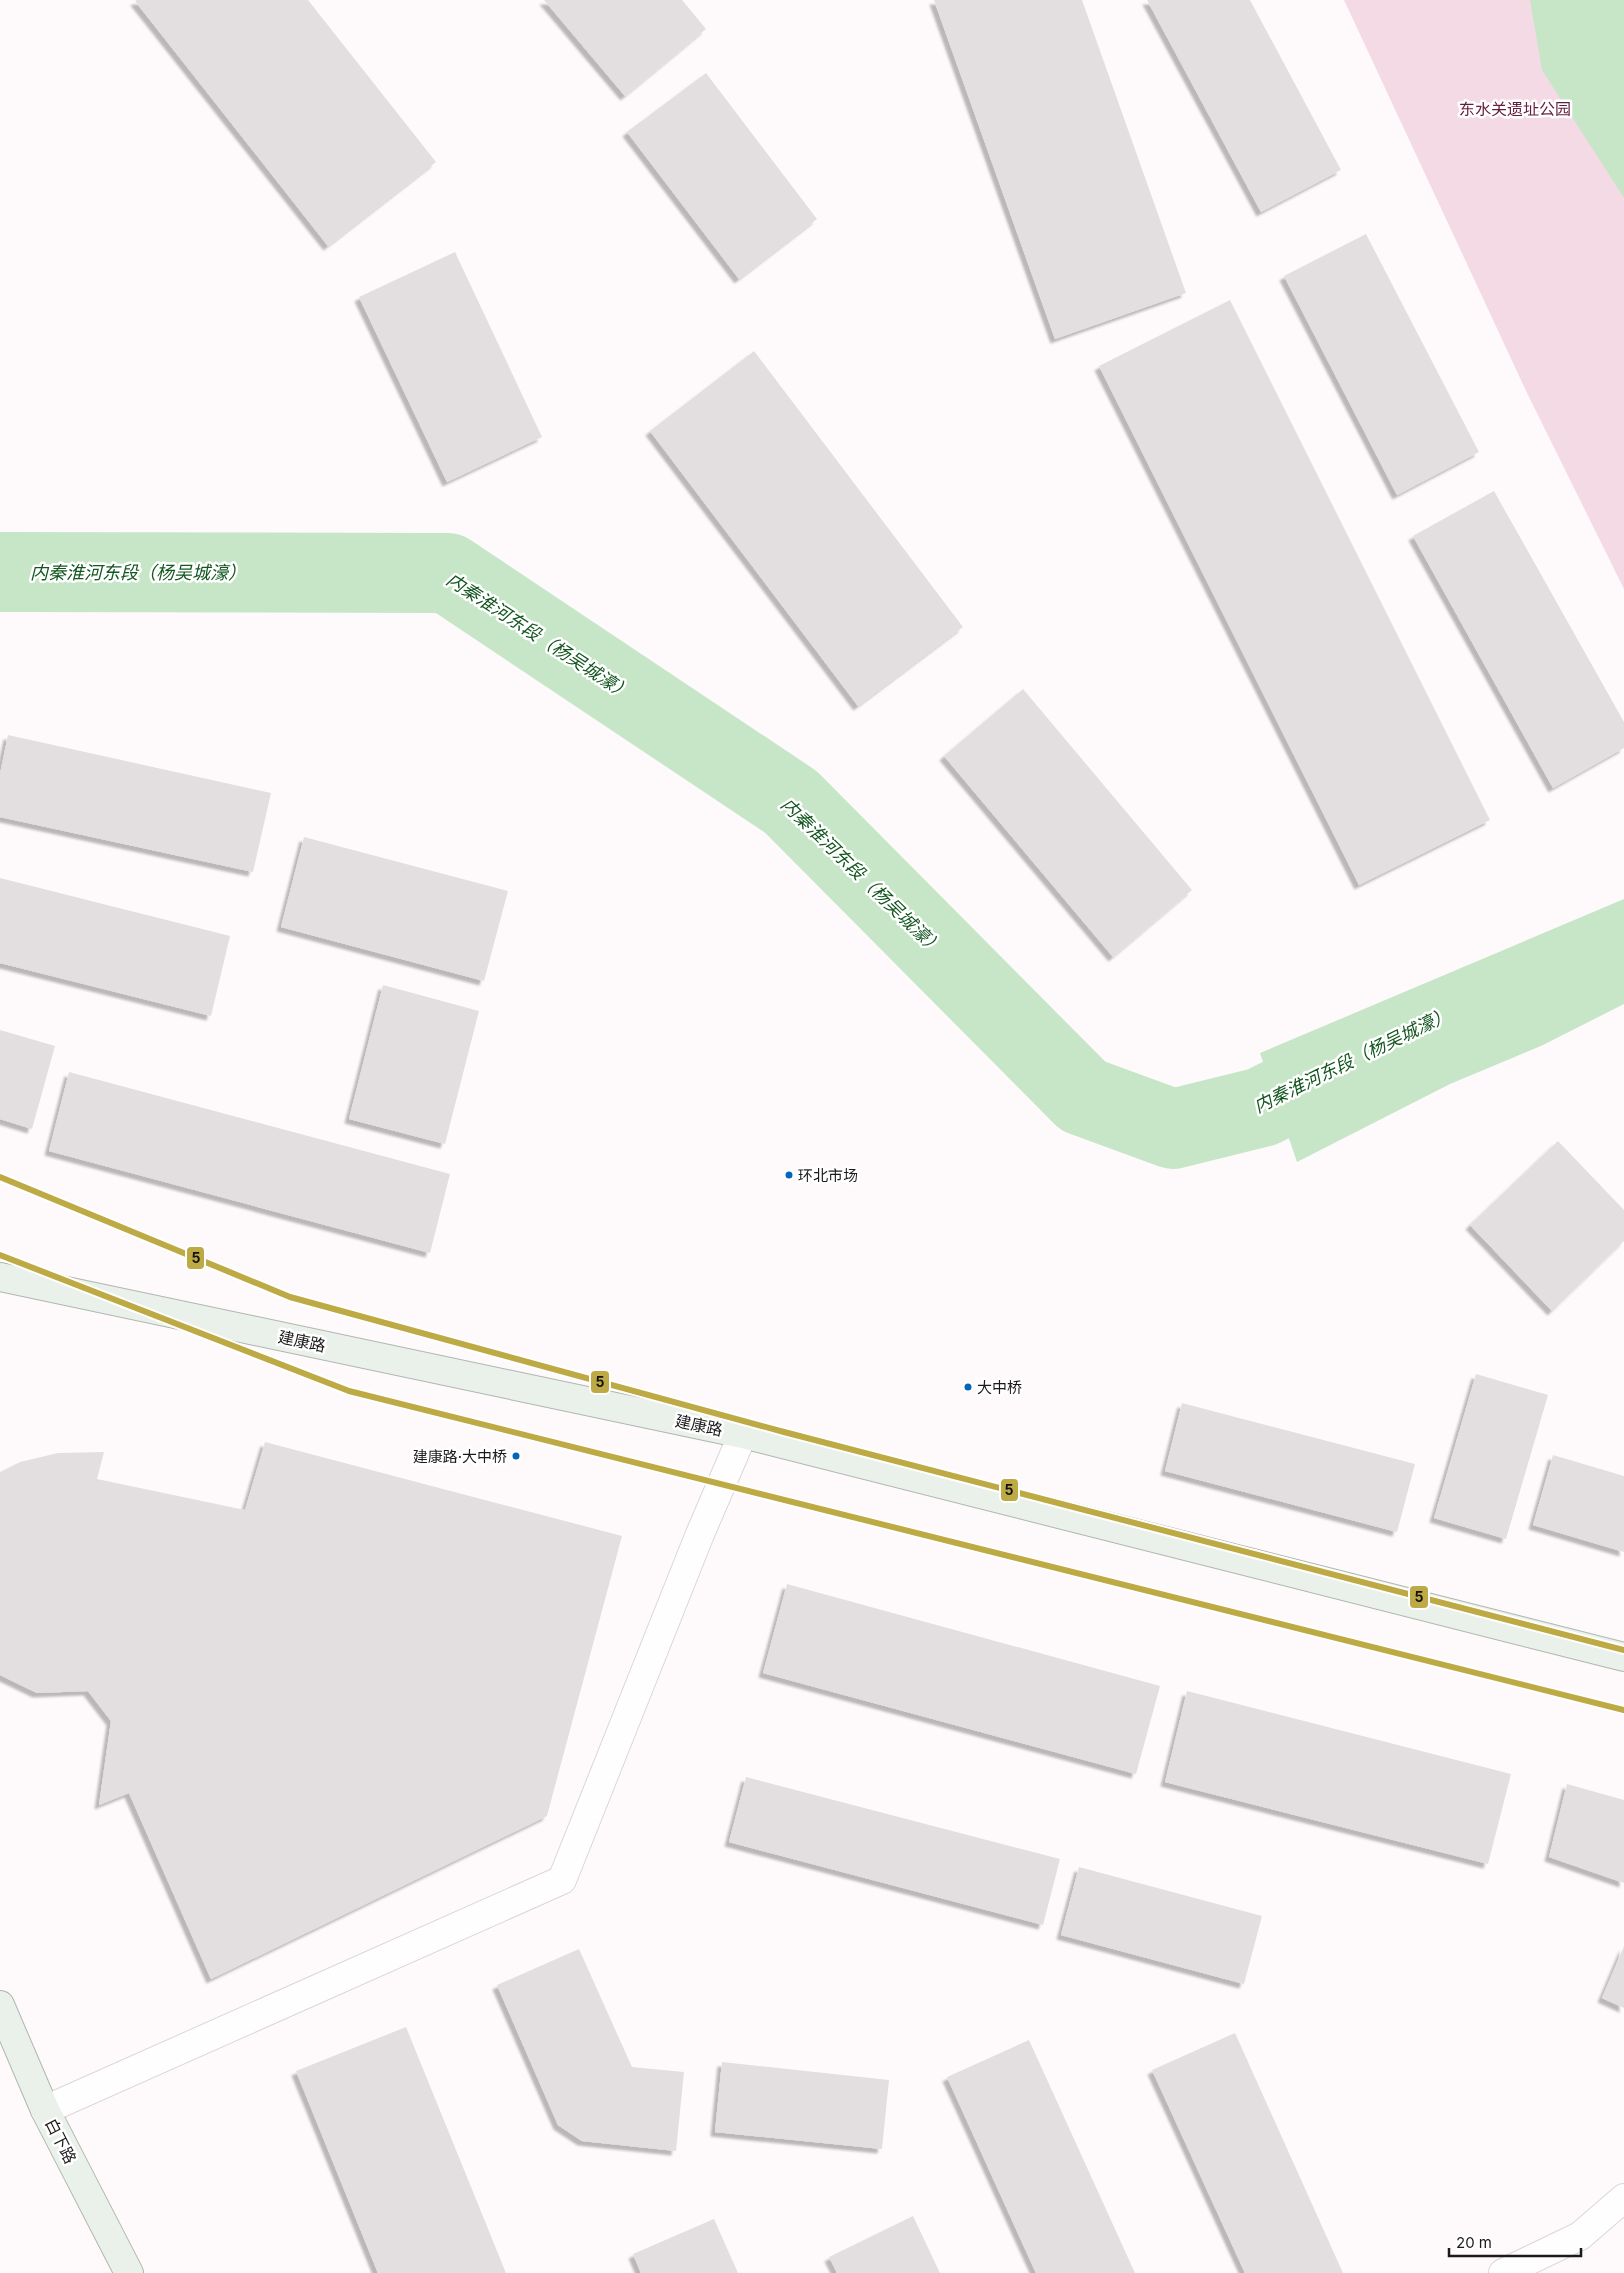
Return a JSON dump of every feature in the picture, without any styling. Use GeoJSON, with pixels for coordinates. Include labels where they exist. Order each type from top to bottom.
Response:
{"type":"FeatureCollection","features":[{"type":"Feature","properties":{"kind":"main road","name":"建康路"},"geometry":{"type":"LineString","coordinates":[[0,1277],[743,1434],[1624,1657]]}},
{"type":"Feature","properties":{"kind":"main road","name":"白下路"},"geometry":{"type":"LineString","coordinates":[[0,2005],[46,2110],[129,2273]]}},
{"type":"Feature","properties":{"kind":"street"},"geometry":{"type":"LineString","coordinates":[[46,2110],[562,1880],[700,1534],[743,1434]]}},
{"type":"Feature","properties":{"kind":"street"},"geometry":{"type":"LineString","coordinates":[[1502,2273],[1580,2236],[1624,2198]]}},
{"type":"Feature","properties":{"kind":"green space","name":"东水关遗址公园"},"geometry":{"type":"Polygon","coordinates":[[[1344,0],[1624,0],[1624,589],[1528,395],[1344,0]]]}},
{"type":"Feature","properties":{"kind":"water"},"geometry":{"type":"Polygon","coordinates":[[[1530,0],[1624,0],[1624,198],[1542,70],[1530,0]]]}},
{"type":"Feature","properties":{"kind":"water"},"geometry":{"type":"Polygon","coordinates":[[[1624,899],[1624,1004],[1541,1046],[1450,1084],[1297,1162],[1260,1053],[1624,899]]]}},
{"type":"Feature","properties":{"kind":"building"},"geometry":{"type":"Polygon","coordinates":[[[308,0],[436,162],[328,246],[135,1],[308,0]]]}},
{"type":"Feature","properties":{"kind":"building"},"geometry":{"type":"Polygon","coordinates":[[[544,0],[682,0],[706,29],[625,96],[544,0]]]}},
{"type":"Feature","properties":{"kind":"building"},"geometry":{"type":"Polygon","coordinates":[[[934,0],[1082,0],[1186,293],[1055,339],[934,0]]]}},
{"type":"Feature","properties":{"kind":"building"},"geometry":{"type":"Polygon","coordinates":[[[1147,0],[1250,0],[1341,170],[1261,212],[1147,0]]]}},
{"type":"Feature","properties":{"kind":"building"},"geometry":{"type":"Polygon","coordinates":[[[706,73],[817,219],[739,279],[627,132],[706,73]]]}},
{"type":"Feature","properties":{"kind":"building"},"geometry":{"type":"Polygon","coordinates":[[[1366,234],[1479,452],[1397,495],[1284,276],[1366,234]]]}},
{"type":"Feature","properties":{"kind":"building"},"geometry":{"type":"Polygon","coordinates":[[[455,252],[542,437],[447,482],[359,297],[455,252]]]}},
{"type":"Feature","properties":{"kind":"building"},"geometry":{"type":"Polygon","coordinates":[[[1230,300],[1490,820],[1359,885],[1099,366],[1230,300]]]}},
{"type":"Feature","properties":{"kind":"building"},"geometry":{"type":"Polygon","coordinates":[[[754,351],[963,627],[858,706],[650,431],[754,351]]]}},
{"type":"Feature","properties":{"kind":"building"},"geometry":{"type":"Polygon","coordinates":[[[1494,491],[1624,722],[1624,748],[1553,788],[1413,536],[1494,491]]]}},
{"type":"Feature","properties":{"kind":"building"},"geometry":{"type":"Polygon","coordinates":[[[1023,689],[1192,890],[1113,957],[944,756],[1023,689]]]}},
{"type":"Feature","properties":{"kind":"building"},"geometry":{"type":"Polygon","coordinates":[[[8,735],[271,793],[253,872],[0,817],[0,774],[8,735]]]}},
{"type":"Feature","properties":{"kind":"building"},"geometry":{"type":"Polygon","coordinates":[[[304,837],[508,891],[484,981],[281,927],[304,837]]]}},
{"type":"Feature","properties":{"kind":"building"},"geometry":{"type":"Polygon","coordinates":[[[0,878],[230,936],[211,1016],[0,963],[0,878]]]}},
{"type":"Feature","properties":{"kind":"building"},"geometry":{"type":"Polygon","coordinates":[[[383,985],[479,1011],[445,1144],[349,1119],[383,985]]]}},
{"type":"Feature","properties":{"kind":"building"},"geometry":{"type":"Polygon","coordinates":[[[0,1030],[55,1046],[32,1129],[0,1119],[0,1030]]]}},
{"type":"Feature","properties":{"kind":"building"},"geometry":{"type":"Polygon","coordinates":[[[69,1072],[450,1174],[430,1253],[49,1151],[69,1072]]]}},
{"type":"Feature","properties":{"kind":"building"},"geometry":{"type":"Polygon","coordinates":[[[1558,1141],[1624,1210],[1624,1241],[1552,1311],[1470,1225],[1558,1141]]]}},
{"type":"Feature","properties":{"kind":"building"},"geometry":{"type":"Polygon","coordinates":[[[1476,1374],[1548,1395],[1506,1539],[1434,1518],[1476,1374]]]}},
{"type":"Feature","properties":{"kind":"building"},"geometry":{"type":"Polygon","coordinates":[[[1182,1403],[1415,1464],[1397,1532],[1165,1471],[1182,1403]]]}},
{"type":"Feature","properties":{"kind":"building"},"geometry":{"type":"Polygon","coordinates":[[[265,1442],[622,1536],[547,1816],[211,1979],[129,1793],[99,1805],[111,1721],[88,1691],[37,1693],[0,1675],[0,1472],[20,1462],[58,1453],[104,1452],[97,1479],[245,1510],[265,1442]]]}},
{"type":"Feature","properties":{"kind":"building"},"geometry":{"type":"Polygon","coordinates":[[[1553,1455],[1624,1476],[1624,1552],[1533,1525],[1553,1455]]]}},
{"type":"Feature","properties":{"kind":"building"},"geometry":{"type":"Polygon","coordinates":[[[787,1584],[1160,1686],[1136,1774],[763,1673],[787,1584]]]}},
{"type":"Feature","properties":{"kind":"building"},"geometry":{"type":"Polygon","coordinates":[[[1187,1691],[1511,1774],[1488,1864],[1165,1782],[1187,1691]]]}},
{"type":"Feature","properties":{"kind":"building"},"geometry":{"type":"Polygon","coordinates":[[[746,1777],[1060,1859],[1043,1925],[729,1842],[746,1777]]]}},
{"type":"Feature","properties":{"kind":"building"},"geometry":{"type":"Polygon","coordinates":[[[1567,1784],[1624,1800],[1624,1883],[1549,1857],[1567,1784]]]}},
{"type":"Feature","properties":{"kind":"building"},"geometry":{"type":"Polygon","coordinates":[[[1079,1867],[1262,1916],[1244,1984],[1061,1935],[1079,1867]]]}},
{"type":"Feature","properties":{"kind":"building"},"geometry":{"type":"Polygon","coordinates":[[[1624,1946],[1624,2008],[1602,1998],[1624,1946]]]}},
{"type":"Feature","properties":{"kind":"building"},"geometry":{"type":"Polygon","coordinates":[[[579,1949],[632,2067],[684,2072],[676,2151],[582,2141],[558,2125],[497,1985],[579,1949]]]}},
{"type":"Feature","properties":{"kind":"building"},"geometry":{"type":"Polygon","coordinates":[[[406,2027],[506,2273],[378,2273],[296,2071],[406,2027]]]}},
{"type":"Feature","properties":{"kind":"building"},"geometry":{"type":"Polygon","coordinates":[[[1235,2033],[1343,2273],[1245,2273],[1152,2070],[1235,2033]]]}},
{"type":"Feature","properties":{"kind":"building"},"geometry":{"type":"Polygon","coordinates":[[[1029,2040],[1135,2273],[1036,2273],[947,2077],[1029,2040]]]}},
{"type":"Feature","properties":{"kind":"building"},"geometry":{"type":"Polygon","coordinates":[[[722,2062],[889,2080],[882,2149],[715,2132],[722,2062]]]}},
{"type":"Feature","properties":{"kind":"building"},"geometry":{"type":"Polygon","coordinates":[[[913,2216],[940,2273],[837,2273],[829,2257],[913,2216]]]}},
{"type":"Feature","properties":{"kind":"building"},"geometry":{"type":"Polygon","coordinates":[[[714,2219],[738,2273],[641,2273],[633,2254],[714,2219]]]}},
{"type":"Feature","properties":{"kind":"waterway","name":"内秦淮河东段（杨吴城濠）"},"geometry":{"type":"LineString","coordinates":[[0,572],[448,573],[791,802],[1083,1096],[1173,1129],[1262,1107],[1376,1050]]}},
{"type":"Feature","properties":{"kind":"transit line","name":"5"},"geometry":{"type":"LineString","coordinates":[[0,1177],[290,1297],[784,1432],[1624,1650]]}},
{"type":"Feature","properties":{"kind":"transit line","name":"5"},"geometry":{"type":"LineString","coordinates":[[0,1255],[349,1391],[1624,1710]]}},
{"type":"Feature","properties":{"kind":"place","name":"环北市场"},"geometry":{"type":"Point","coordinates":[789,1175]}},
{"type":"Feature","properties":{"kind":"place","name":"大中桥"},"geometry":{"type":"Point","coordinates":[968,1387]}},
{"type":"Feature","properties":{"kind":"place","name":"建康路·大中桥"},"geometry":{"type":"Point","coordinates":[516,1456]}}]}
